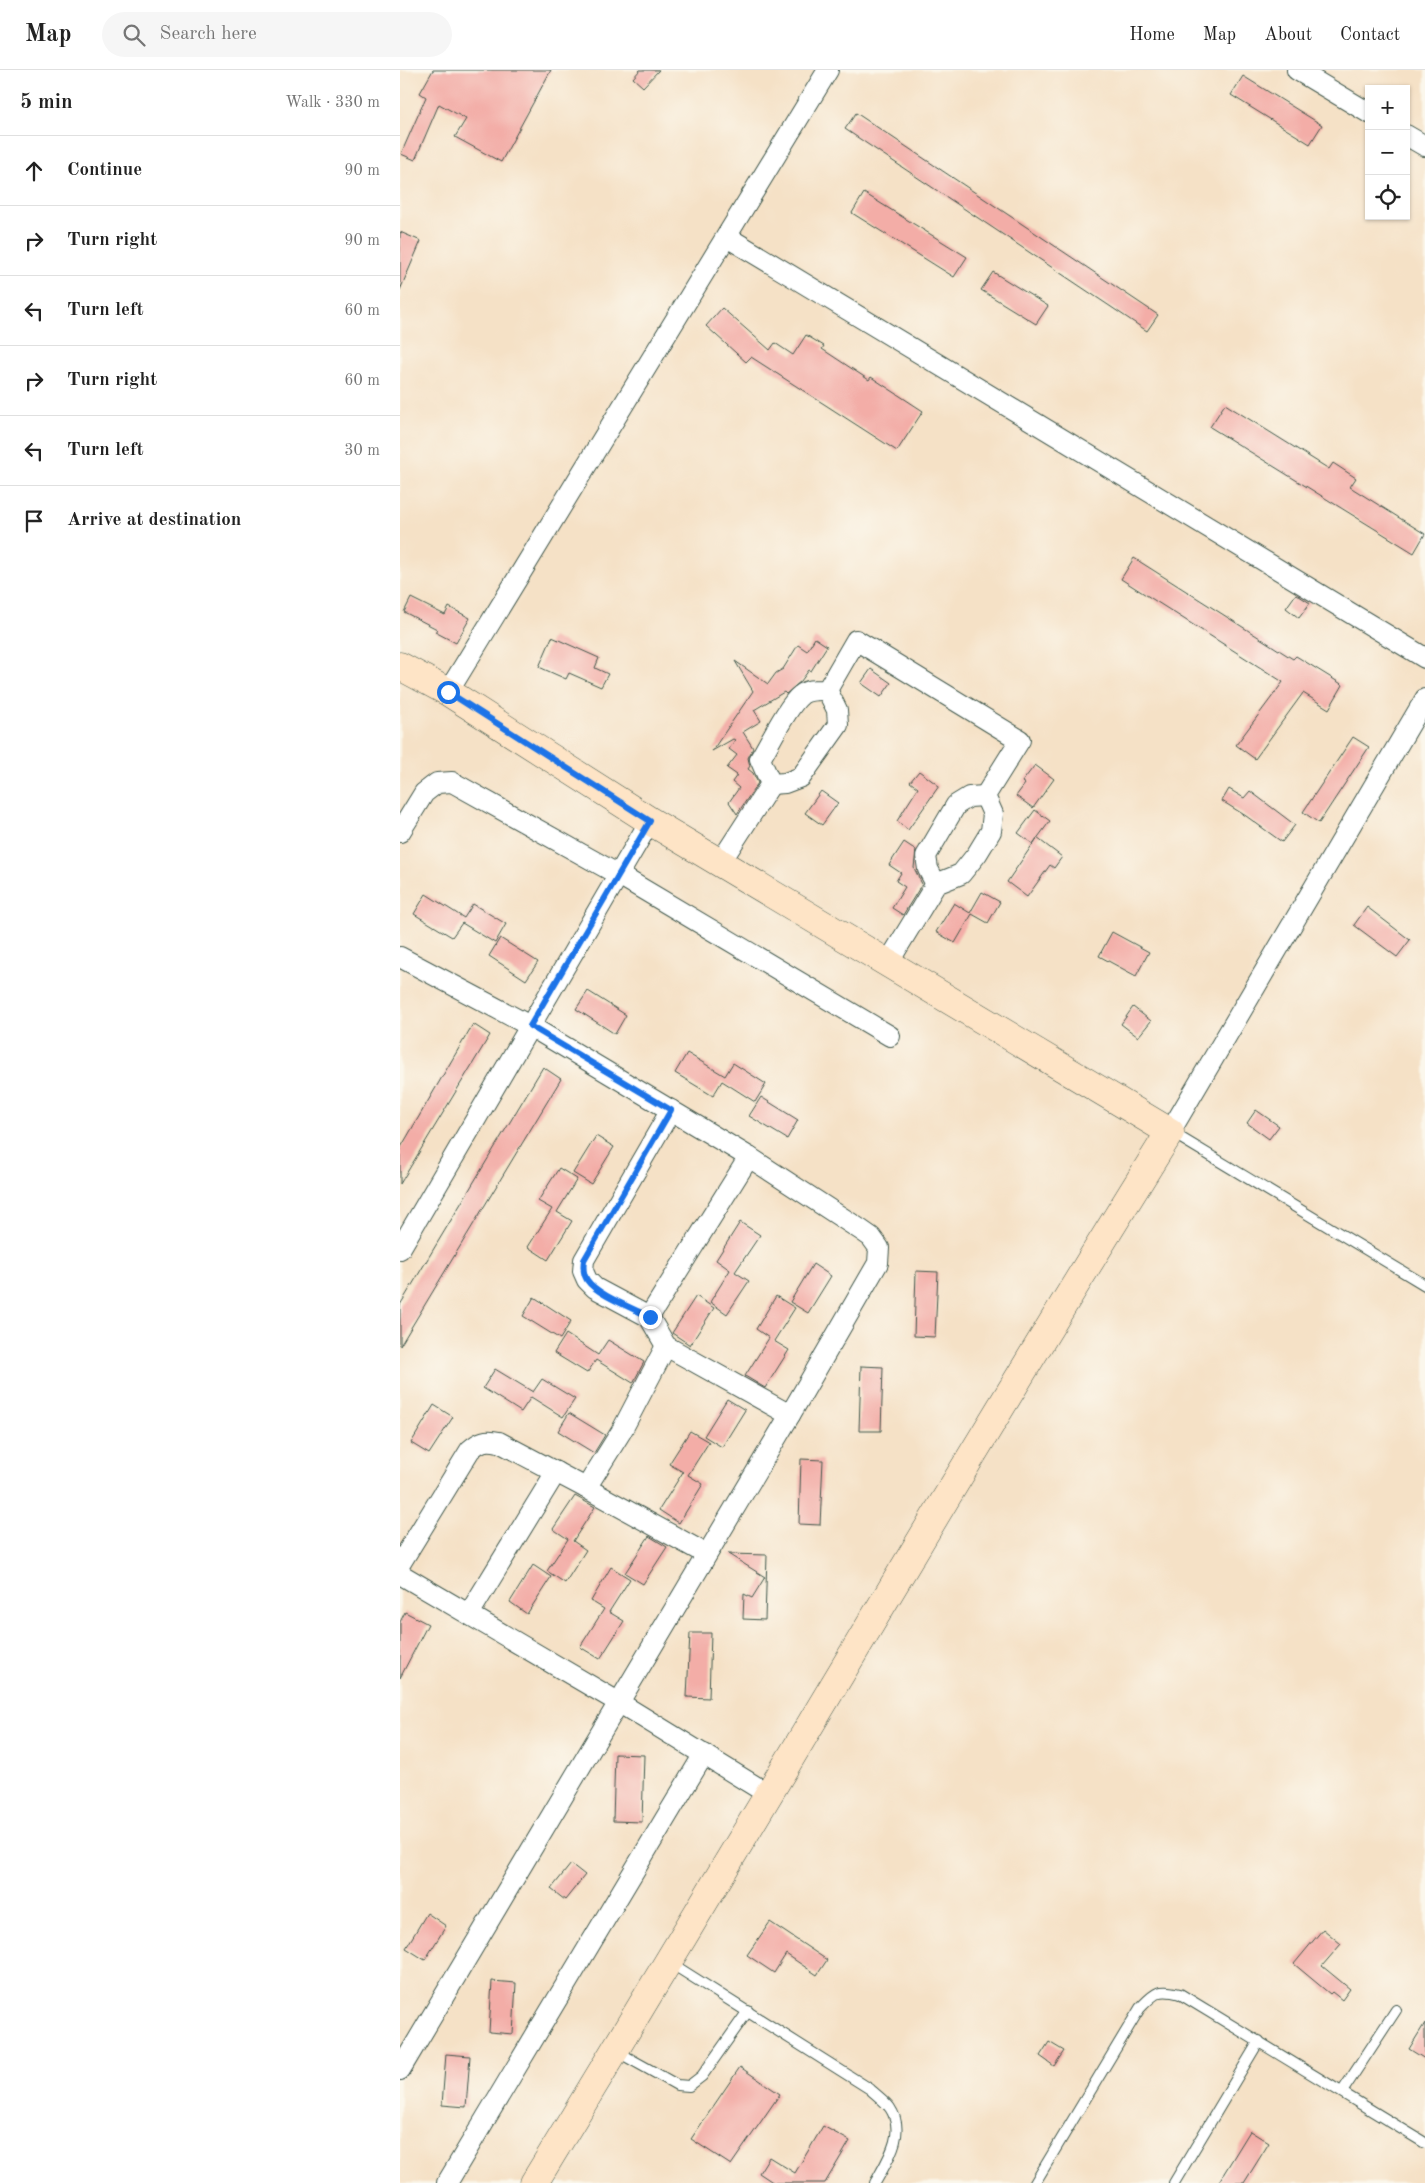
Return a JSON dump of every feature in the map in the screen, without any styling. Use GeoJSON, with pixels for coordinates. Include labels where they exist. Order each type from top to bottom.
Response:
{"type":"FeatureCollection","features":[{"type":"Feature","properties":{"kind":"street"},"geometry":{"type":"LineString","coordinates":[[448,692],[828,70]]}},
{"type":"Feature","properties":{"kind":"street"},"geometry":{"type":"LineString","coordinates":[[1297,70],[1365,111]]}},
{"type":"Feature","properties":{"kind":"street"},"geometry":{"type":"LineString","coordinates":[[1410,137],[1425,146]]}},
{"type":"Feature","properties":{"kind":"street"},"geometry":{"type":"LineString","coordinates":[[727,236],[1425,658]]}},
{"type":"Feature","properties":{"kind":"street"},"geometry":{"type":"LineString","coordinates":[[827,690],[856,640],[1020,740],[985,796]]}},
{"type":"Feature","properties":{"kind":"street"},"geometry":{"type":"LineString","coordinates":[[400,666],[448,692],[650,821],[1170,1132]]}},
{"type":"Feature","properties":{"kind":"street"},"geometry":{"type":"LineString","coordinates":[[771,784],[764,772],[760,759],[774,735],[800,696],[810,690],[827,690]]}},
{"type":"Feature","properties":{"kind":"street"},"geometry":{"type":"LineString","coordinates":[[771,784],[785,783],[801,777],[838,725],[838,710],[827,690]]}},
{"type":"Feature","properties":{"kind":"street"},"geometry":{"type":"LineString","coordinates":[[534,2183],[669,1961],[1034,1349],[1170,1132],[1425,699]]}},
{"type":"Feature","properties":{"kind":"street"},"geometry":{"type":"LineString","coordinates":[[400,832],[424,793],[437,783],[452,782],[619,874],[890,1036]]}},
{"type":"Feature","properties":{"kind":"street"},"geometry":{"type":"LineString","coordinates":[[720,863],[771,784]]}},
{"type":"Feature","properties":{"kind":"street"},"geometry":{"type":"LineString","coordinates":[[936,884],[928,870],[926,856],[956,805],[970,797],[985,796]]}},
{"type":"Feature","properties":{"kind":"street"},"geometry":{"type":"LineString","coordinates":[[888,963],[936,884],[961,874],[977,854],[991,831],[994,814],[985,796]]}},
{"type":"Feature","properties":{"kind":"street"},"geometry":{"type":"LineString","coordinates":[[400,1249],[650,821]]}},
{"type":"Feature","properties":{"kind":"street"},"geometry":{"type":"LineString","coordinates":[[400,958],[530,1026],[749,1157],[861,1230],[871,1237],[879,1248],[878,1263],[790,1415],[400,2070]]}},
{"type":"Feature","properties":{"kind":"street"},"geometry":{"type":"LineString","coordinates":[[671,1110],[584,1260],[583,1271],[587,1280],[595,1288],[650,1317],[666,1346],[790,1415]]}},
{"type":"Feature","properties":{"kind":"street"},"geometry":{"type":"LineString","coordinates":[[650,1317],[749,1157]]}},
{"type":"Feature","properties":{"kind":"street"},"geometry":{"type":"LineString","coordinates":[[586,1488],[621,1432],[666,1346]]}},
{"type":"Feature","properties":{"kind":"street"},"geometry":{"type":"LineString","coordinates":[[400,1564],[470,1450],[478,1442],[488,1440],[499,1442],[706,1554]]}},
{"type":"Feature","properties":{"kind":"street"},"geometry":{"type":"LineString","coordinates":[[469,1614],[556,1472]]}},
{"type":"Feature","properties":{"kind":"street"},"geometry":{"type":"LineString","coordinates":[[400,1574],[618,1702],[768,1794]]}},
{"type":"Feature","properties":{"kind":"street"},"geometry":{"type":"LineString","coordinates":[[447,2183],[704,1754]]}},
{"type":"Feature","properties":{"kind":"lane"},"geometry":{"type":"LineString","coordinates":[[1170,1132],[1425,1285]]}},
{"type":"Feature","properties":{"kind":"lane"},"geometry":{"type":"LineString","coordinates":[[669,1961],[870,2089],[890,2108],[896,2124],[896,2142],[875,2183]]}},
{"type":"Feature","properties":{"kind":"lane"},"geometry":{"type":"LineString","coordinates":[[1035,2183],[1140,2008],[1154,1994],[1165,1990],[1180,1994],[1425,2143]]}},
{"type":"Feature","properties":{"kind":"lane"},"geometry":{"type":"LineString","coordinates":[[1342,2092],[1396,2010]]}},
{"type":"Feature","properties":{"kind":"lane"},"geometry":{"type":"LineString","coordinates":[[615,2051],[677,2085],[689,2086],[702,2076],[748,2011]]}},
{"type":"Feature","properties":{"kind":"lane"},"geometry":{"type":"LineString","coordinates":[[1174,2183],[1259,2042]]}},
{"type":"Feature","properties":{"kind":"building"},"geometry":{"type":"Polygon","coordinates":[[[433,70],[551,70],[501,162],[455,137],[466,119],[439,104],[415,160],[401,154],[426,97],[420,93],[433,70]]]}},
{"type":"Feature","properties":{"kind":"building"},"geometry":{"type":"Polygon","coordinates":[[[640,70],[659,70],[643,87],[633,78],[640,70]]]}},
{"type":"Feature","properties":{"kind":"building"},"geometry":{"type":"Polygon","coordinates":[[[1243,76],[1322,125],[1310,144],[1231,95],[1243,76]]]}},
{"type":"Feature","properties":{"kind":"building"},"geometry":{"type":"Polygon","coordinates":[[[856,113],[1158,315],[1147,331],[845,129],[856,113]]]}},
{"type":"Feature","properties":{"kind":"building"},"geometry":{"type":"Polygon","coordinates":[[[864,193],[967,257],[954,277],[852,213],[864,193]]]}},
{"type":"Feature","properties":{"kind":"building"},"geometry":{"type":"Polygon","coordinates":[[[400,232],[421,241],[400,290],[400,232]]]}},
{"type":"Feature","properties":{"kind":"building"},"geometry":{"type":"Polygon","coordinates":[[[993,272],[1048,306],[1036,324],[981,290],[993,272]]]}},
{"type":"Feature","properties":{"kind":"building"},"geometry":{"type":"Polygon","coordinates":[[[722,308],[770,350],[775,343],[793,355],[806,335],[824,346],[822,349],[869,380],[871,377],[923,411],[897,451],[751,357],[746,362],[706,326],[722,308]]]}},
{"type":"Feature","properties":{"kind":"building"},"geometry":{"type":"Polygon","coordinates":[[[1225,404],[1329,469],[1333,463],[1356,478],[1350,487],[1425,534],[1414,553],[1210,427],[1225,404]]]}},
{"type":"Feature","properties":{"kind":"building"},"geometry":{"type":"Polygon","coordinates":[[[1134,558],[1293,659],[1296,656],[1343,685],[1329,709],[1303,693],[1255,759],[1236,745],[1283,682],[1121,579],[1134,558]]]}},
{"type":"Feature","properties":{"kind":"building"},"geometry":{"type":"Polygon","coordinates":[[[1296,594],[1310,603],[1299,618],[1286,608],[1296,594]]]}},
{"type":"Feature","properties":{"kind":"building"},"geometry":{"type":"Polygon","coordinates":[[[411,598],[445,615],[449,607],[470,618],[456,643],[435,632],[437,629],[404,612],[411,598]]]}},
{"type":"Feature","properties":{"kind":"building"},"geometry":{"type":"Polygon","coordinates":[[[552,637],[599,658],[595,668],[608,674],[601,687],[569,673],[566,679],[539,667],[552,637]]]}},
{"type":"Feature","properties":{"kind":"building"},"geometry":{"type":"Polygon","coordinates":[[[815,638],[827,646],[811,671],[809,670],[801,681],[786,694],[784,692],[754,710],[761,721],[743,732],[753,748],[748,758],[750,766],[748,769],[753,773],[758,783],[737,814],[729,802],[739,788],[732,782],[737,775],[727,768],[737,755],[729,749],[735,740],[733,739],[712,751],[753,691],[735,661],[768,684],[776,673],[783,669],[798,645],[807,651],[815,638]]]}},
{"type":"Feature","properties":{"kind":"building"},"geometry":{"type":"Polygon","coordinates":[[[871,669],[891,683],[881,697],[861,683],[871,669]]]}},
{"type":"Feature","properties":{"kind":"building"},"geometry":{"type":"Polygon","coordinates":[[[1353,737],[1369,747],[1319,823],[1303,812],[1353,737]]]}},
{"type":"Feature","properties":{"kind":"building"},"geometry":{"type":"Polygon","coordinates":[[[1035,765],[1054,779],[1033,808],[1016,796],[1025,784],[1022,782],[1035,765]]]}},
{"type":"Feature","properties":{"kind":"building"},"geometry":{"type":"Polygon","coordinates":[[[919,771],[939,786],[908,830],[897,821],[918,788],[910,782],[919,771]]]}},
{"type":"Feature","properties":{"kind":"building"},"geometry":{"type":"Polygon","coordinates":[[[1229,789],[1244,798],[1250,791],[1295,825],[1282,842],[1222,801],[1229,789]]]}},
{"type":"Feature","properties":{"kind":"building"},"geometry":{"type":"Polygon","coordinates":[[[821,791],[838,803],[822,825],[805,813],[821,791]]]}},
{"type":"Feature","properties":{"kind":"building"},"geometry":{"type":"Polygon","coordinates":[[[1035,810],[1050,821],[1033,844],[1018,833],[1035,810]]]}},
{"type":"Feature","properties":{"kind":"building"},"geometry":{"type":"Polygon","coordinates":[[[1037,838],[1062,857],[1054,868],[1050,865],[1027,897],[1007,882],[1037,838]]]}},
{"type":"Feature","properties":{"kind":"building"},"geometry":{"type":"Polygon","coordinates":[[[904,842],[916,850],[914,868],[922,884],[903,915],[892,908],[905,887],[896,881],[901,873],[889,865],[904,842]]]}},
{"type":"Feature","properties":{"kind":"building"},"geometry":{"type":"Polygon","coordinates":[[[982,892],[1000,902],[988,923],[972,914],[955,943],[936,932],[954,903],[970,913],[982,892]]]}},
{"type":"Feature","properties":{"kind":"building"},"geometry":{"type":"Polygon","coordinates":[[[426,894],[464,918],[473,904],[506,924],[495,943],[462,923],[452,937],[414,914],[426,894]]]}},
{"type":"Feature","properties":{"kind":"building"},"geometry":{"type":"Polygon","coordinates":[[[1367,907],[1410,940],[1397,957],[1354,925],[1367,907]]]}},
{"type":"Feature","properties":{"kind":"building"},"geometry":{"type":"Polygon","coordinates":[[[1112,932],[1149,952],[1136,976],[1099,956],[1112,932]]]}},
{"type":"Feature","properties":{"kind":"building"},"geometry":{"type":"Polygon","coordinates":[[[500,938],[538,962],[526,980],[489,956],[500,938]]]}},
{"type":"Feature","properties":{"kind":"building"},"geometry":{"type":"Polygon","coordinates":[[[588,991],[626,1015],[615,1034],[576,1009],[588,991]]]}},
{"type":"Feature","properties":{"kind":"building"},"geometry":{"type":"Polygon","coordinates":[[[1133,1007],[1151,1021],[1138,1037],[1121,1024],[1133,1007]]]}},
{"type":"Feature","properties":{"kind":"building"},"geometry":{"type":"Polygon","coordinates":[[[473,1024],[490,1035],[400,1184],[400,1149],[473,1024]]]}},
{"type":"Feature","properties":{"kind":"building"},"geometry":{"type":"Polygon","coordinates":[[[687,1053],[725,1076],[733,1063],[766,1084],[755,1102],[722,1081],[713,1096],[675,1073],[687,1053]]]}},
{"type":"Feature","properties":{"kind":"building"},"geometry":{"type":"Polygon","coordinates":[[[543,1067],[561,1079],[400,1346],[400,1305],[543,1067]]]}},
{"type":"Feature","properties":{"kind":"building"},"geometry":{"type":"Polygon","coordinates":[[[761,1097],[798,1120],[787,1139],[749,1116],[761,1097]]]}},
{"type":"Feature","properties":{"kind":"building"},"geometry":{"type":"Polygon","coordinates":[[[1256,1110],[1279,1126],[1269,1139],[1247,1123],[1256,1110]]]}},
{"type":"Feature","properties":{"kind":"building"},"geometry":{"type":"Polygon","coordinates":[[[596,1136],[614,1147],[591,1184],[573,1173],[596,1136]]]}},
{"type":"Feature","properties":{"kind":"building"},"geometry":{"type":"Polygon","coordinates":[[[559,1168],[577,1179],[557,1212],[572,1221],[548,1260],[528,1247],[552,1209],[538,1201],[559,1168]]]}},
{"type":"Feature","properties":{"kind":"building"},"geometry":{"type":"Polygon","coordinates":[[[740,1222],[760,1235],[735,1272],[749,1281],[727,1314],[710,1302],[730,1270],[716,1260],[740,1222]]]}},
{"type":"Feature","properties":{"kind":"building"},"geometry":{"type":"Polygon","coordinates":[[[813,1264],[831,1276],[808,1313],[790,1302],[813,1264]]]}},
{"type":"Feature","properties":{"kind":"building"},"geometry":{"type":"Polygon","coordinates":[[[916,1271],[938,1272],[935,1337],[914,1336],[916,1271]]]}},
{"type":"Feature","properties":{"kind":"building"},"geometry":{"type":"Polygon","coordinates":[[[696,1296],[714,1308],[690,1345],[672,1333],[696,1296]]]}},
{"type":"Feature","properties":{"kind":"building"},"geometry":{"type":"Polygon","coordinates":[[[776,1296],[795,1308],[774,1341],[789,1350],[765,1388],[745,1376],[769,1338],[756,1329],[776,1296]]]}},
{"type":"Feature","properties":{"kind":"building"},"geometry":{"type":"Polygon","coordinates":[[[534,1297],[571,1321],[560,1339],[523,1316],[534,1297]]]}},
{"type":"Feature","properties":{"kind":"building"},"geometry":{"type":"Polygon","coordinates":[[[566,1334],[598,1355],[608,1340],[644,1362],[633,1383],[596,1360],[587,1373],[554,1353],[566,1334]]]}},
{"type":"Feature","properties":{"kind":"building"},"geometry":{"type":"Polygon","coordinates":[[[861,1366],[883,1367],[881,1431],[859,1431],[861,1366]]]}},
{"type":"Feature","properties":{"kind":"building"},"geometry":{"type":"Polygon","coordinates":[[[495,1369],[533,1392],[542,1379],[575,1399],[563,1417],[531,1397],[521,1412],[483,1388],[495,1369]]]}},
{"type":"Feature","properties":{"kind":"building"},"geometry":{"type":"Polygon","coordinates":[[[727,1399],[745,1410],[722,1447],[704,1436],[727,1399]]]}},
{"type":"Feature","properties":{"kind":"building"},"geometry":{"type":"Polygon","coordinates":[[[434,1405],[453,1417],[429,1454],[411,1443],[434,1405]]]}},
{"type":"Feature","properties":{"kind":"building"},"geometry":{"type":"Polygon","coordinates":[[[569,1413],[605,1435],[594,1453],[558,1431],[569,1413]]]}},
{"type":"Feature","properties":{"kind":"building"},"geometry":{"type":"Polygon","coordinates":[[[690,1431],[709,1442],[688,1475],[703,1484],[679,1523],[659,1510],[683,1472],[669,1464],[690,1431]]]}},
{"type":"Feature","properties":{"kind":"building"},"geometry":{"type":"Polygon","coordinates":[[[801,1459],[823,1460],[820,1525],[799,1524],[801,1459]]]}},
{"type":"Feature","properties":{"kind":"building"},"geometry":{"type":"Polygon","coordinates":[[[575,1496],[595,1507],[573,1541],[586,1550],[565,1583],[547,1571],[568,1539],[553,1529],[575,1496]]]}},
{"type":"Feature","properties":{"kind":"building"},"geometry":{"type":"Polygon","coordinates":[[[649,1536],[667,1547],[643,1584],[625,1573],[649,1536]]]}},
{"type":"Feature","properties":{"kind":"building"},"geometry":{"type":"Polygon","coordinates":[[[728,1554],[767,1555],[765,1620],[743,1619],[744,1594],[752,1598],[765,1577],[728,1554]]]}},
{"type":"Feature","properties":{"kind":"building"},"geometry":{"type":"Polygon","coordinates":[[[533,1565],[551,1577],[527,1614],[510,1602],[533,1565]]]}},
{"type":"Feature","properties":{"kind":"building"},"geometry":{"type":"Polygon","coordinates":[[[611,1567],[630,1579],[609,1612],[624,1621],[600,1659],[580,1647],[604,1609],[591,1601],[611,1567]]]}},
{"type":"Feature","properties":{"kind":"building"},"geometry":{"type":"Polygon","coordinates":[[[405,1612],[428,1624],[400,1678],[400,1622],[405,1612]]]}},
{"type":"Feature","properties":{"kind":"building"},"geometry":{"type":"Polygon","coordinates":[[[690,1633],[711,1633],[709,1698],[687,1697],[690,1633]]]}},
{"type":"Feature","properties":{"kind":"building"},"geometry":{"type":"Polygon","coordinates":[[[615,1754],[644,1755],[642,1822],[613,1821],[615,1754]]]}},
{"type":"Feature","properties":{"kind":"building"},"geometry":{"type":"Polygon","coordinates":[[[571,1864],[585,1875],[565,1900],[551,1889],[571,1864]]]}},
{"type":"Feature","properties":{"kind":"building"},"geometry":{"type":"Polygon","coordinates":[[[427,1913],[446,1926],[425,1960],[406,1948],[427,1913]]]}},
{"type":"Feature","properties":{"kind":"building"},"geometry":{"type":"Polygon","coordinates":[[[770,1922],[827,1960],[817,1975],[786,1954],[774,1973],[747,1955],[770,1922]]]}},
{"type":"Feature","properties":{"kind":"building"},"geometry":{"type":"Polygon","coordinates":[[[1323,1929],[1341,1944],[1322,1966],[1350,1989],[1342,2000],[1332,1992],[1330,1994],[1294,1964],[1323,1929]]]}},
{"type":"Feature","properties":{"kind":"building"},"geometry":{"type":"Polygon","coordinates":[[[492,1981],[516,1983],[513,2034],[489,2032],[492,1981]]]}},
{"type":"Feature","properties":{"kind":"building"},"geometry":{"type":"Polygon","coordinates":[[[1425,2023],[1425,2059],[1409,2049],[1425,2023]]]}},
{"type":"Feature","properties":{"kind":"building"},"geometry":{"type":"Polygon","coordinates":[[[1049,2042],[1064,2051],[1054,2066],[1040,2056],[1049,2042]]]}},
{"type":"Feature","properties":{"kind":"building"},"geometry":{"type":"Polygon","coordinates":[[[446,2054],[470,2056],[466,2107],[442,2105],[446,2054]]]}},
{"type":"Feature","properties":{"kind":"building"},"geometry":{"type":"Polygon","coordinates":[[[740,2067],[780,2094],[731,2165],[691,2139],[740,2067]]]}},
{"type":"Feature","properties":{"kind":"building"},"geometry":{"type":"Polygon","coordinates":[[[823,2126],[850,2141],[825,2183],[774,2183],[759,2173],[769,2157],[795,2173],[823,2126]]]}},
{"type":"Feature","properties":{"kind":"building"},"geometry":{"type":"Polygon","coordinates":[[[1250,2131],[1269,2143],[1244,2183],[1218,2183],[1250,2131]]]}},
{"type":"Feature","properties":{"kind":"route"},"geometry":{"type":"LineString","coordinates":[[448,692],[650,821],[530,1026],[671,1110],[584,1260],[583,1271],[587,1280],[595,1288],[650,1317]]}}]}
